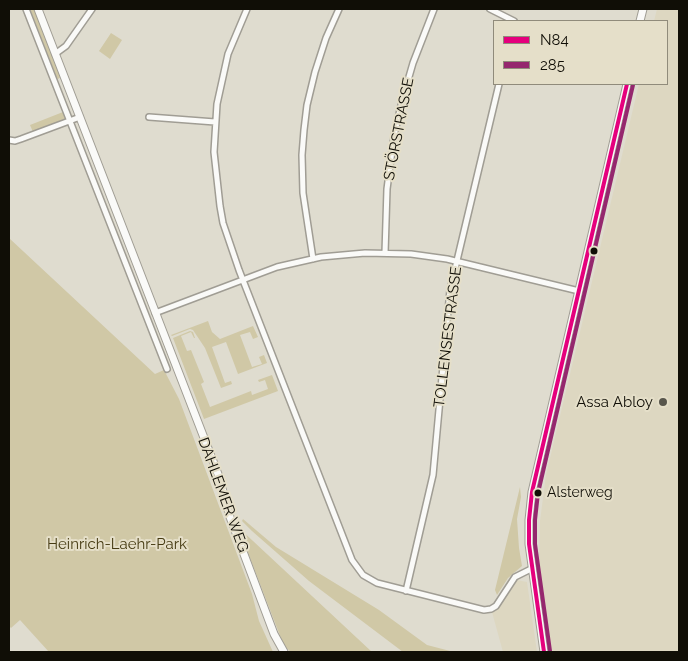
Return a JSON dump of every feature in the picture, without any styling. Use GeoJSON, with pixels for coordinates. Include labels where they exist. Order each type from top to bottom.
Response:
{"type":"FeatureCollection","features":[{"type":"Feature","properties":{"kind":"main road","name":"DAHLEMER WEG"},"geometry":{"type":"LineString","coordinates":[[38,9],[218,474],[233,524],[274,634],[283,650]]}},
{"type":"Feature","properties":{"kind":"main road"},"geometry":{"type":"LineString","coordinates":[[544,652],[529,544],[528,520],[534,477],[627,85]]}},
{"type":"Feature","properties":{"kind":"street"},"geometry":{"type":"LineString","coordinates":[[26,9],[166,369]]}},
{"type":"Feature","properties":{"kind":"street"},"geometry":{"type":"LineString","coordinates":[[55,54],[66,46],[92,9]]}},
{"type":"Feature","properties":{"kind":"street"},"geometry":{"type":"LineString","coordinates":[[247,9],[228,54],[220,86],[215,122],[214,152],[217,194],[223,222],[243,280],[352,560],[360,572],[377,583],[488,610],[496,606],[515,577],[533,568]]}},
{"type":"Feature","properties":{"kind":"street"},"geometry":{"type":"LineString","coordinates":[[313,259],[305,219],[303,193],[304,130],[307,105],[315,72],[326,38],[339,9]]}},
{"type":"Feature","properties":{"kind":"street","name":"STÖRSTRASSE"},"geometry":{"type":"LineString","coordinates":[[385,253],[387,189],[394,136],[413,63],[434,9]]}},
{"type":"Feature","properties":{"kind":"street"},"geometry":{"type":"LineString","coordinates":[[490,9],[512,20]]}},
{"type":"Feature","properties":{"kind":"street"},"geometry":{"type":"LineString","coordinates":[[55,82],[65,79]]}},
{"type":"Feature","properties":{"kind":"street","name":"TOLLENSESTRASSE"},"geometry":{"type":"LineString","coordinates":[[406,591],[433,475],[448,310],[456,261],[499,85]]}},
{"type":"Feature","properties":{"kind":"street"},"geometry":{"type":"LineString","coordinates":[[9,140],[15,141],[80,117]]}},
{"type":"Feature","properties":{"kind":"street"},"geometry":{"type":"LineString","coordinates":[[149,117],[215,122]]}},
{"type":"Feature","properties":{"kind":"street"},"geometry":{"type":"LineString","coordinates":[[80,148],[90,144]]}},
{"type":"Feature","properties":{"kind":"street"},"geometry":{"type":"LineString","coordinates":[[85,161],[95,157]]}},
{"type":"Feature","properties":{"kind":"street"},"geometry":{"type":"LineString","coordinates":[[92,179],[102,175]]}},
{"type":"Feature","properties":{"kind":"street"},"geometry":{"type":"LineString","coordinates":[[98,196],[109,192]]}},
{"type":"Feature","properties":{"kind":"street"},"geometry":{"type":"LineString","coordinates":[[102,206],[112,202]]}},
{"type":"Feature","properties":{"kind":"street"},"geometry":{"type":"LineString","coordinates":[[120,252],[130,248]]}},
{"type":"Feature","properties":{"kind":"street"},"geometry":{"type":"LineString","coordinates":[[156,313],[277,267],[343,254],[385,253],[424,255],[579,291]]}},
{"type":"Feature","properties":{"kind":"street"},"geometry":{"type":"LineString","coordinates":[[139,301],[149,297]]}},
{"type":"Feature","properties":{"kind":"street"},"geometry":{"type":"LineString","coordinates":[[156,344],[166,340]]}},
{"type":"Feature","properties":{"kind":"shaded area"},"geometry":{"type":"Polygon","coordinates":[[[657,9],[679,9],[679,652],[550,652],[539,558],[540,521],[546,475],[639,85],[668,85],[668,20],[654,20],[657,9]]]}},
{"type":"Feature","properties":{"kind":"shaded area"},"geometry":{"type":"Polygon","coordinates":[[[517,580],[527,582],[537,652],[503,652],[492,612],[499,607],[517,580]]]}},
{"type":"Feature","properties":{"kind":"green space"},"geometry":{"type":"Polygon","coordinates":[[[30,9],[34,9],[61,77],[58,79],[54,76],[55,73],[30,9]]]}},
{"type":"Feature","properties":{"kind":"green space"},"geometry":{"type":"Polygon","coordinates":[[[111,33],[122,40],[110,59],[99,51],[111,33]]]}},
{"type":"Feature","properties":{"kind":"green space"},"geometry":{"type":"Polygon","coordinates":[[[63,112],[65,119],[33,132],[30,125],[63,112]]]}},
{"type":"Feature","properties":{"kind":"green space","name":"Heinrich-Laehr-Park"},"geometry":{"type":"Polygon","coordinates":[[[9,238],[155,374],[164,370],[179,399],[252,594],[259,621],[273,652],[49,652],[20,620],[11,628],[9,626],[9,238]]]}},
{"type":"Feature","properties":{"kind":"green space"},"geometry":{"type":"Polygon","coordinates":[[[208,321],[212,332],[220,339],[253,326],[258,337],[253,339],[250,332],[240,335],[252,367],[262,364],[259,357],[264,355],[267,363],[238,374],[226,342],[212,347],[225,383],[231,381],[232,384],[221,388],[205,348],[193,330],[190,329],[171,335],[208,321]]]}},
{"type":"Feature","properties":{"kind":"green space"},"geometry":{"type":"Polygon","coordinates":[[[190,331],[193,332],[195,338],[191,332],[181,336],[187,351],[191,350],[204,382],[201,384],[210,407],[251,391],[252,395],[268,389],[265,380],[259,382],[258,380],[272,375],[278,391],[204,419],[173,338],[190,331]]]}},
{"type":"Feature","properties":{"kind":"green space"},"geometry":{"type":"Polygon","coordinates":[[[520,487],[521,497],[517,519],[522,566],[508,578],[497,595],[495,590],[520,487]]]}},
{"type":"Feature","properties":{"kind":"green space"},"geometry":{"type":"Polygon","coordinates":[[[243,519],[276,547],[379,610],[427,645],[454,652],[403,652],[309,581],[252,531],[242,521],[243,519]]]}},
{"type":"Feature","properties":{"kind":"green space"},"geometry":{"type":"Polygon","coordinates":[[[238,527],[372,652],[291,652],[284,646],[238,527]]]}},
{"type":"Feature","properties":{"kind":"transit line","name":"N84"},"geometry":{"type":"LineString","coordinates":[[544,652],[529,544],[532,492],[627,85]]}},
{"type":"Feature","properties":{"kind":"transit line","name":"285"},"geometry":{"type":"LineString","coordinates":[[550,651],[535,544],[538,493],[633,85]]}},
{"type":"Feature","properties":{"kind":"place","name":"Assa Abloy"},"geometry":{"type":"Point","coordinates":[663,402]}},
{"type":"Feature","properties":{"kind":"place","name":"Alsterweg"},"geometry":{"type":"Point","coordinates":[538,493]}}]}
